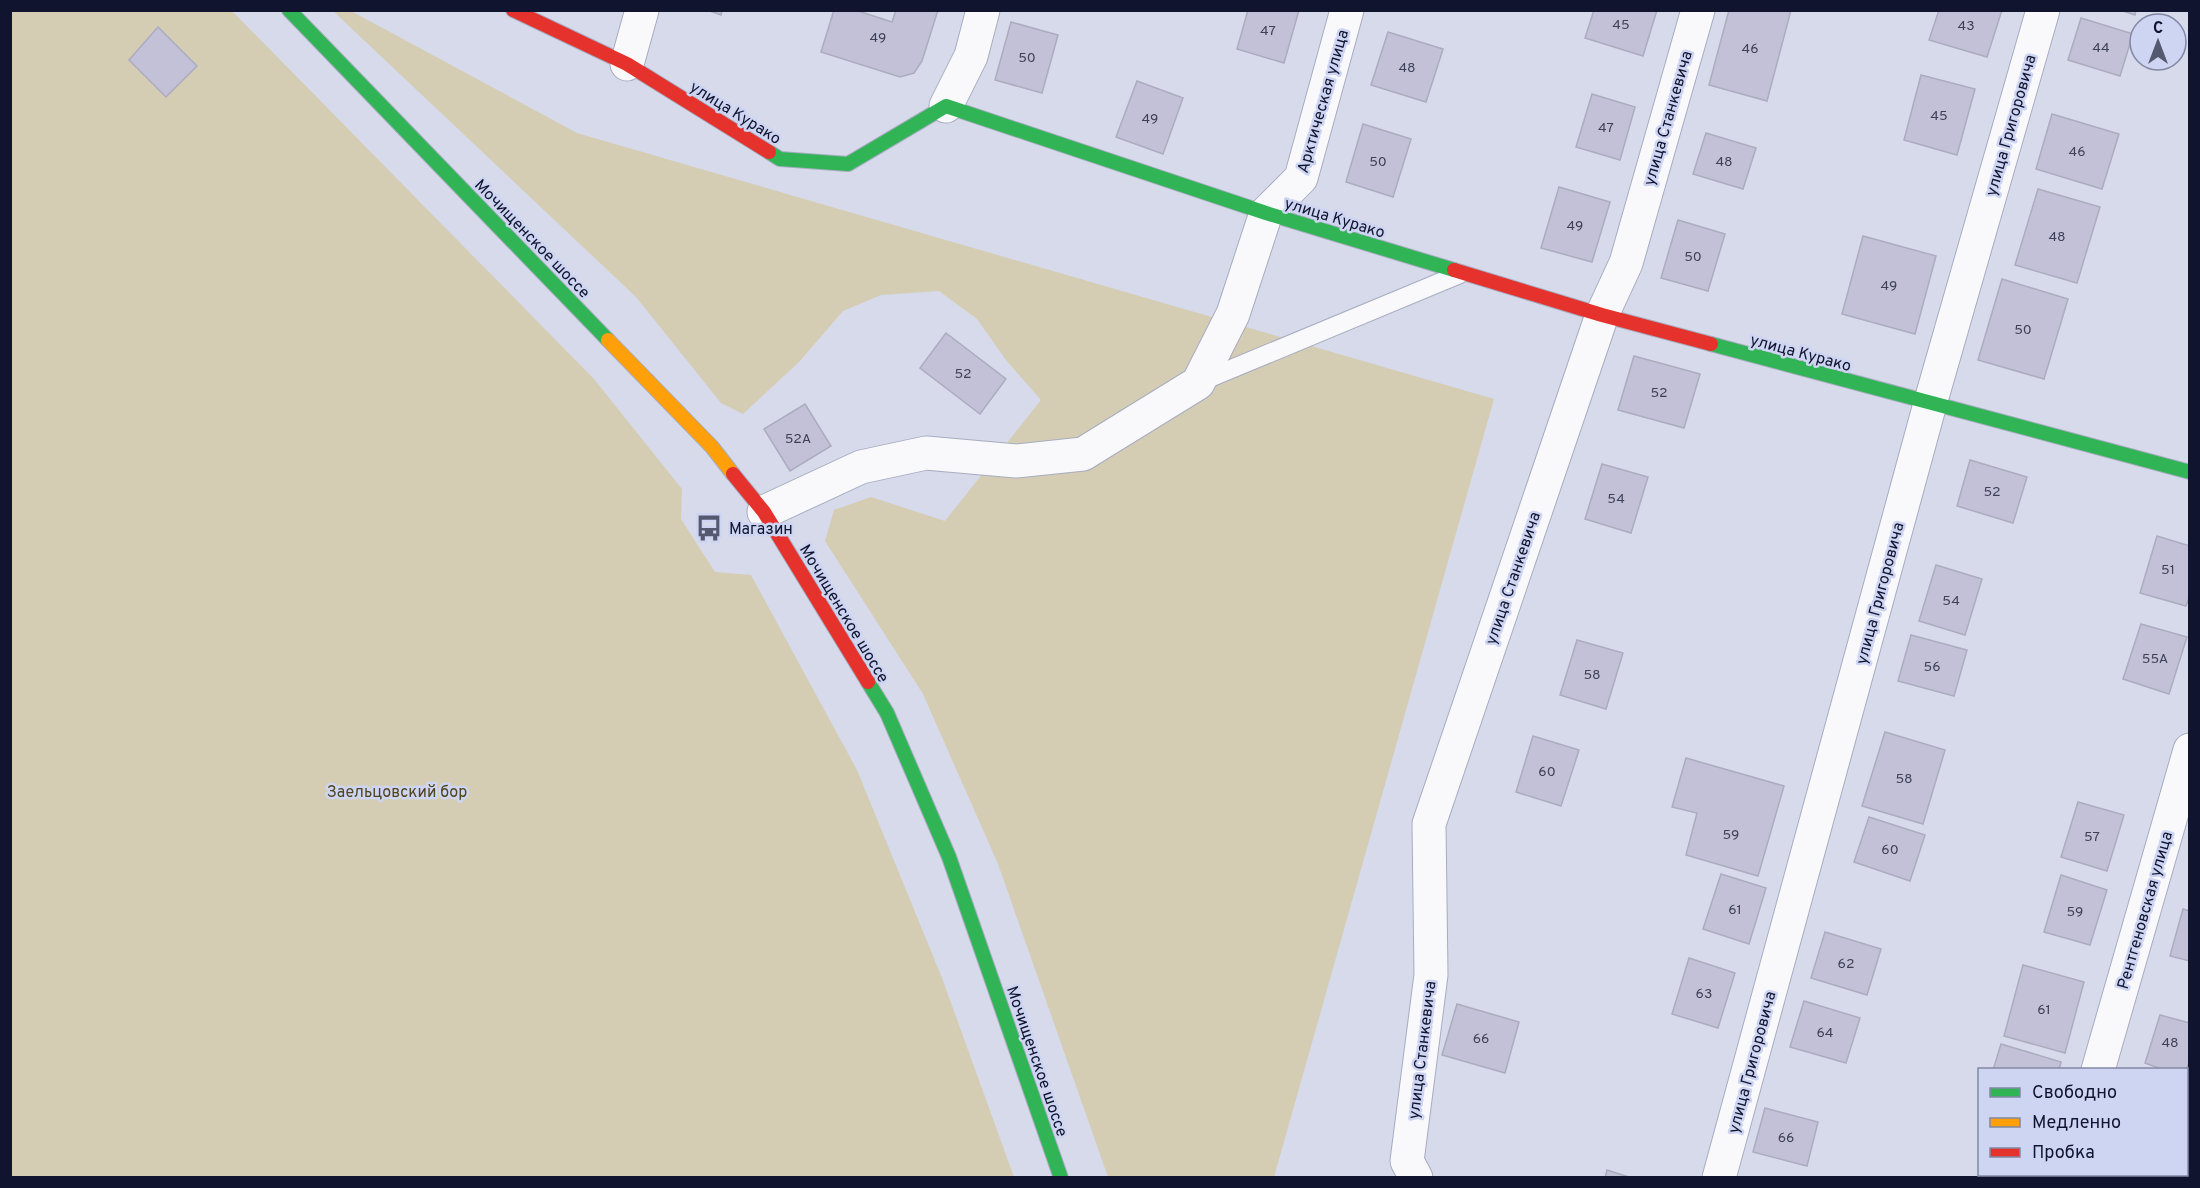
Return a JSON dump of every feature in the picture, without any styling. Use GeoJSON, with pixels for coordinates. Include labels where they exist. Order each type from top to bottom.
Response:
{"type":"FeatureCollection","features":[{"type":"Feature","properties":{"kind":"street","name":"Мочищенское шоссе"},"geometry":{"type":"LineString","coordinates":[[289,10],[712,447],[764,512],[887,714],[949,857],[1061,1178]]}},
{"type":"Feature","properties":{"kind":"street","name":"улица Курако"},"geometry":{"type":"LineString","coordinates":[[513,10],[627,64],[780,159],[848,164],[946,106],[1266,213],[1602,315],[2190,472]]}},
{"type":"Feature","properties":{"kind":"street"},"geometry":{"type":"LineString","coordinates":[[627,64],[642,10]]}},
{"type":"Feature","properties":{"kind":"street"},"geometry":{"type":"LineString","coordinates":[[946,106],[971,56],[983,10]]}},
{"type":"Feature","properties":{"kind":"street","name":"Арктическая улица"},"geometry":{"type":"LineString","coordinates":[[1266,213],[1301,178],[1347,10]]}},
{"type":"Feature","properties":{"kind":"street","name":"улица Станкевича"},"geometry":{"type":"LineString","coordinates":[[1412,1169],[1431,975],[1429,824],[1602,315],[1626,263],[1698,10]]}},
{"type":"Feature","properties":{"kind":"street","name":"улица Григоровича"},"geometry":{"type":"LineString","coordinates":[[1719,1178],[1930,404],[2043,10]]}},
{"type":"Feature","properties":{"kind":"street"},"geometry":{"type":"LineString","coordinates":[[764,512],[861,467],[926,453],[1016,461],[1083,454],[1198,383],[1233,314],[1266,213]]}},
{"type":"Feature","properties":{"kind":"street","name":"Рентгеновская улица"},"geometry":{"type":"LineString","coordinates":[[2099,1068],[2190,750]]}},
{"type":"Feature","properties":{"kind":"lane"},"geometry":{"type":"LineString","coordinates":[[1198,383],[1463,273]]}},
{"type":"Feature","properties":{"kind":"green space","name":"Заельцовский бор"},"geometry":{"type":"Polygon","coordinates":[[[10,11],[232,11],[594,379],[682,489],[681,519],[715,572],[751,575],[857,770],[942,978],[1014,1177],[11,1177],[10,11]]]}},
{"type":"Feature","properties":{"kind":"green space"},"geometry":{"type":"Polygon","coordinates":[[[333,11],[351,11],[577,133],[1494,399],[1274,1177],[1108,1177],[998,864],[923,694],[825,541],[834,510],[871,497],[945,521],[1041,400],[1006,360],[977,319],[939,291],[881,295],[843,311],[799,362],[743,414],[721,403],[636,297],[333,11]]]}},
{"type":"Feature","properties":{"kind":"building"},"geometry":{"type":"Polygon","coordinates":[[[707,10],[722,10],[721,15],[707,10]]]}},
{"type":"Feature","properties":{"kind":"building"},"geometry":{"type":"Polygon","coordinates":[[[834,10],[855,10],[892,22],[896,10],[938,10],[922,61],[914,73],[900,77],[821,52],[834,10]]]}},
{"type":"Feature","properties":{"kind":"building"},"geometry":{"type":"Polygon","coordinates":[[[1248,10],[1299,10],[1284,63],[1237,49],[1248,10]]]}},
{"type":"Feature","properties":{"kind":"building"},"geometry":{"type":"Polygon","coordinates":[[[1594,10],[1657,10],[1643,56],[1585,38],[1594,10]]]}},
{"type":"Feature","properties":{"kind":"building"},"geometry":{"type":"Polygon","coordinates":[[[1729,10],[1791,10],[1767,101],[1709,85],[1729,10]]]}},
{"type":"Feature","properties":{"kind":"building"},"geometry":{"type":"Polygon","coordinates":[[[1939,10],[2002,10],[1987,57],[1929,40],[1939,10]]]}},
{"type":"Feature","properties":{"kind":"building"},"geometry":{"type":"Polygon","coordinates":[[[2120,10],[2136,10],[2136,12],[2120,10]]]}},
{"type":"Feature","properties":{"kind":"building"},"geometry":{"type":"Polygon","coordinates":[[[2081,18],[2128,32],[2128,50],[2120,76],[2068,60],[2081,18]]]}},
{"type":"Feature","properties":{"kind":"building"},"geometry":{"type":"Polygon","coordinates":[[[1011,22],[1058,35],[1042,93],[995,80],[1011,22]]]}},
{"type":"Feature","properties":{"kind":"building"},"geometry":{"type":"Polygon","coordinates":[[[158,27],[197,66],[166,97],[129,60],[158,27]]]}},
{"type":"Feature","properties":{"kind":"building"},"geometry":{"type":"Polygon","coordinates":[[[1388,32],[1443,49],[1426,102],[1371,85],[1388,32]]]}},
{"type":"Feature","properties":{"kind":"building"},"geometry":{"type":"Polygon","coordinates":[[[1921,75],[1975,89],[1957,155],[1904,140],[1921,75]]]}},
{"type":"Feature","properties":{"kind":"building"},"geometry":{"type":"Polygon","coordinates":[[[1137,81],[1183,98],[1163,154],[1116,137],[1137,81]]]}},
{"type":"Feature","properties":{"kind":"building"},"geometry":{"type":"Polygon","coordinates":[[[1592,94],[1635,107],[1620,160],[1576,147],[1592,94]]]}},
{"type":"Feature","properties":{"kind":"building"},"geometry":{"type":"Polygon","coordinates":[[[2052,114],[2119,134],[2102,189],[2036,169],[2052,114]]]}},
{"type":"Feature","properties":{"kind":"building"},"geometry":{"type":"Polygon","coordinates":[[[1363,124],[1411,139],[1393,197],[1346,182],[1363,124]]]}},
{"type":"Feature","properties":{"kind":"building"},"geometry":{"type":"Polygon","coordinates":[[[1706,133],[1756,148],[1743,189],[1693,174],[1706,133]]]}},
{"type":"Feature","properties":{"kind":"building"},"geometry":{"type":"Polygon","coordinates":[[[1559,187],[1610,202],[1592,262],[1541,248],[1559,187]]]}},
{"type":"Feature","properties":{"kind":"building"},"geometry":{"type":"Polygon","coordinates":[[[2038,189],[2100,207],[2077,283],[2015,265],[2038,189]]]}},
{"type":"Feature","properties":{"kind":"building"},"geometry":{"type":"Polygon","coordinates":[[[1678,220],[1725,234],[1708,291],[1661,278],[1678,220]]]}},
{"type":"Feature","properties":{"kind":"building"},"geometry":{"type":"Polygon","coordinates":[[[1863,236],[1936,256],[1915,334],[1842,314],[1863,236]]]}},
{"type":"Feature","properties":{"kind":"building"},"geometry":{"type":"Polygon","coordinates":[[[2002,279],[2068,299],[2044,379],[1978,360],[2002,279]]]}},
{"type":"Feature","properties":{"kind":"building"},"geometry":{"type":"Polygon","coordinates":[[[946,333],[1006,379],[980,414],[920,368],[946,333]]]}},
{"type":"Feature","properties":{"kind":"building"},"geometry":{"type":"Polygon","coordinates":[[[1634,356],[1700,374],[1684,428],[1618,410],[1634,356]]]}},
{"type":"Feature","properties":{"kind":"building"},"geometry":{"type":"Polygon","coordinates":[[[805,404],[831,446],[790,471],[764,429],[805,404]]]}},
{"type":"Feature","properties":{"kind":"building"},"geometry":{"type":"Polygon","coordinates":[[[1970,460],[2027,477],[2013,523],[1957,506],[1970,460]]]}},
{"type":"Feature","properties":{"kind":"building"},"geometry":{"type":"Polygon","coordinates":[[[1602,464],[1648,477],[1631,533],[1585,519],[1602,464]]]}},
{"type":"Feature","properties":{"kind":"building"},"geometry":{"type":"Polygon","coordinates":[[[2157,536],[2190,546],[2190,595],[2186,606],[2140,593],[2157,536]]]}},
{"type":"Feature","properties":{"kind":"building"},"geometry":{"type":"Polygon","coordinates":[[[1936,565],[1982,579],[1965,635],[1919,621],[1936,565]]]}},
{"type":"Feature","properties":{"kind":"building"},"geometry":{"type":"Polygon","coordinates":[[[2141,624],[2187,637],[2169,694],[2123,679],[2141,624]]]}},
{"type":"Feature","properties":{"kind":"building"},"geometry":{"type":"Polygon","coordinates":[[[1911,635],[1967,650],[1954,696],[1898,681],[1911,635]]]}},
{"type":"Feature","properties":{"kind":"building"},"geometry":{"type":"Polygon","coordinates":[[[1577,640],[1623,653],[1606,709],[1560,695],[1577,640]]]}},
{"type":"Feature","properties":{"kind":"building"},"geometry":{"type":"Polygon","coordinates":[[[1885,732],[1945,750],[1923,824],[1862,806],[1885,732]]]}},
{"type":"Feature","properties":{"kind":"building"},"geometry":{"type":"Polygon","coordinates":[[[1533,736],[1579,750],[1561,806],[1516,792],[1533,736]]]}},
{"type":"Feature","properties":{"kind":"building"},"geometry":{"type":"Polygon","coordinates":[[[1686,758],[1784,786],[1758,876],[1686,855],[1697,813],[1672,807],[1686,758]]]}},
{"type":"Feature","properties":{"kind":"building"},"geometry":{"type":"Polygon","coordinates":[[[2078,802],[2124,815],[2107,871],[2061,857],[2078,802]]]}},
{"type":"Feature","properties":{"kind":"building"},"geometry":{"type":"Polygon","coordinates":[[[1869,817],[1925,835],[1910,881],[1854,862],[1869,817]]]}},
{"type":"Feature","properties":{"kind":"building"},"geometry":{"type":"Polygon","coordinates":[[[1721,874],[1766,888],[1749,944],[1703,929],[1721,874]]]}},
{"type":"Feature","properties":{"kind":"building"},"geometry":{"type":"Polygon","coordinates":[[[2061,875],[2107,890],[2090,945],[2044,932],[2061,875]]]}},
{"type":"Feature","properties":{"kind":"building"},"geometry":{"type":"Polygon","coordinates":[[[2183,909],[2190,911],[2190,961],[2170,956],[2183,909]]]}},
{"type":"Feature","properties":{"kind":"building"},"geometry":{"type":"Polygon","coordinates":[[[1825,932],[1881,949],[1867,995],[1811,978],[1825,932]]]}},
{"type":"Feature","properties":{"kind":"building"},"geometry":{"type":"Polygon","coordinates":[[[1689,958],[1735,973],[1718,1028],[1672,1014],[1689,958]]]}},
{"type":"Feature","properties":{"kind":"building"},"geometry":{"type":"Polygon","coordinates":[[[2023,965],[2084,982],[2065,1053],[2004,1036],[2023,965]]]}},
{"type":"Feature","properties":{"kind":"building"},"geometry":{"type":"Polygon","coordinates":[[[1804,1001],[1860,1018],[1846,1063],[1790,1047],[1804,1001]]]}},
{"type":"Feature","properties":{"kind":"building"},"geometry":{"type":"Polygon","coordinates":[[[1457,1004],[1519,1022],[1505,1073],[1442,1055],[1457,1004]]]}},
{"type":"Feature","properties":{"kind":"building"},"geometry":{"type":"Polygon","coordinates":[[[2160,1015],[2190,1023],[2190,1060],[2187,1068],[2159,1068],[2145,1063],[2160,1015]]]}},
{"type":"Feature","properties":{"kind":"building"},"geometry":{"type":"Polygon","coordinates":[[[2001,1044],[2061,1062],[2060,1068],[1994,1068],[2001,1044]]]}},
{"type":"Feature","properties":{"kind":"building"},"geometry":{"type":"Polygon","coordinates":[[[1765,1108],[1818,1122],[1807,1166],[1753,1152],[1765,1108]]]}},
{"type":"Feature","properties":{"kind":"building"},"geometry":{"type":"Polygon","coordinates":[[[1607,1170],[1632,1178],[1605,1178],[1607,1170]]]}},
{"type":"Feature","properties":{"kind":"traffic: fast"},"geometry":{"type":"LineString","coordinates":[[289,10],[608,340]]}},
{"type":"Feature","properties":{"kind":"traffic: fast"},"geometry":{"type":"LineString","coordinates":[[769,152],[780,159],[848,164],[946,106],[1266,213],[1454,270]]}},
{"type":"Feature","properties":{"kind":"traffic: fast"},"geometry":{"type":"LineString","coordinates":[[1711,344],[2190,472]]}},
{"type":"Feature","properties":{"kind":"traffic: fast"},"geometry":{"type":"LineString","coordinates":[[868,682],[887,713],[949,857],[1061,1178]]}},
{"type":"Feature","properties":{"kind":"traffic: slow"},"geometry":{"type":"LineString","coordinates":[[608,340],[712,447],[733,474]]}},
{"type":"Feature","properties":{"kind":"traffic: jam"},"geometry":{"type":"LineString","coordinates":[[513,10],[627,64],[769,152]]}},
{"type":"Feature","properties":{"kind":"traffic: jam"},"geometry":{"type":"LineString","coordinates":[[1454,270],[1602,315],[1711,344]]}},
{"type":"Feature","properties":{"kind":"traffic: jam"},"geometry":{"type":"LineString","coordinates":[[733,474],[764,512],[868,682]]}},
{"type":"Feature","properties":{"kind":"place","name":"Магазин"},"geometry":{"type":"Point","coordinates":[709,528]}}]}
